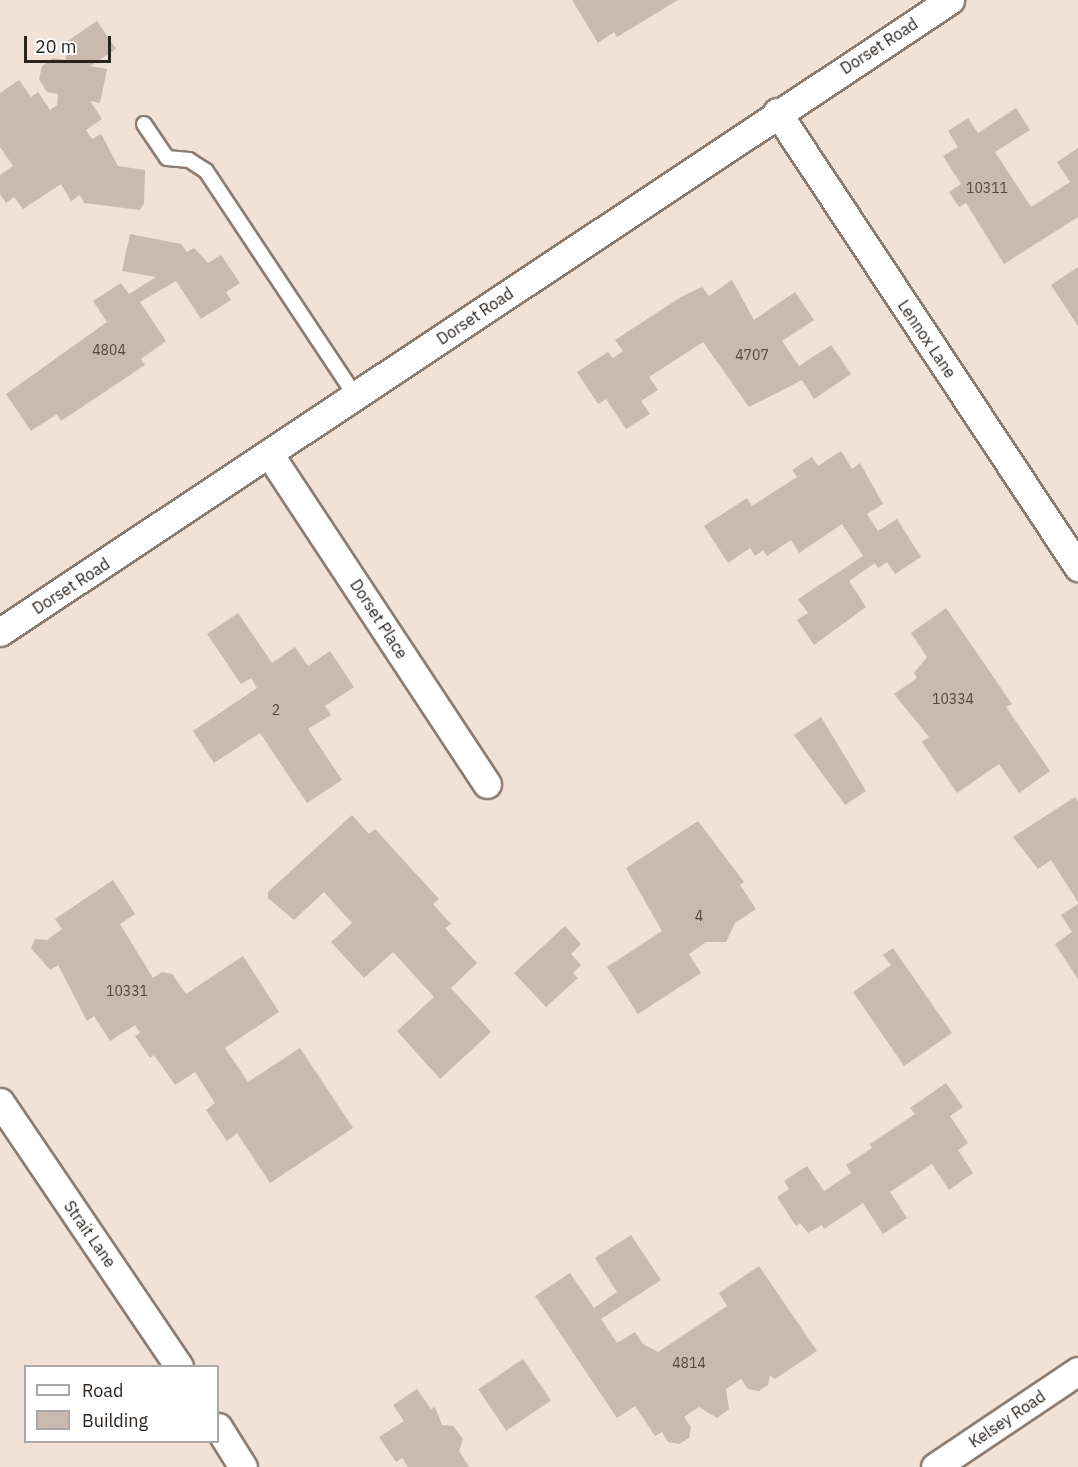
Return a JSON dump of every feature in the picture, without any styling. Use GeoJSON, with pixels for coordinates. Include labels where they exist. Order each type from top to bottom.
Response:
{"type":"FeatureCollection","features":[{"type":"Feature","properties":{"kind":"street","name":"Dorset Road"},"geometry":{"type":"LineString","coordinates":[[0,632],[270,455],[777,112],[950,0]]}},
{"type":"Feature","properties":{"kind":"street","name":"Lennox Lane"},"geometry":{"type":"LineString","coordinates":[[777,112],[1078,567]]}},
{"type":"Feature","properties":{"kind":"street","name":"Dorset Place"},"geometry":{"type":"LineString","coordinates":[[270,455],[487,784]]}},
{"type":"Feature","properties":{"kind":"street","name":"Strait Lane"},"geometry":{"type":"LineString","coordinates":[[0,1102],[177,1365]]}},
{"type":"Feature","properties":{"kind":"street","name":"Kelsey Road"},"geometry":{"type":"LineString","coordinates":[[935,1467],[1078,1371]]}},
{"type":"Feature","properties":{"kind":"street"},"geometry":{"type":"LineString","coordinates":[[219,1429],[243,1467]]}},
{"type":"Feature","properties":{"kind":"lane"},"geometry":{"type":"LineString","coordinates":[[144,124],[167,158],[189,160],[206,171],[356,397]]}},
{"type":"Feature","properties":{"kind":"building"},"geometry":{"type":"Polygon","coordinates":[[[572,0],[678,0],[617,37],[614,32],[598,43],[572,0]]]}},
{"type":"Feature","properties":{"kind":"building"},"geometry":{"type":"Polygon","coordinates":[[[97,21],[116,49],[90,66],[107,69],[100,103],[90,101],[102,119],[86,130],[92,139],[101,134],[118,166],[145,170],[144,203],[140,210],[84,203],[80,195],[71,201],[61,184],[23,209],[14,197],[6,203],[0,194],[0,175],[13,166],[0,147],[0,93],[19,80],[31,97],[38,92],[50,110],[57,105],[58,94],[47,92],[39,79],[42,66],[53,58],[66,60],[66,42],[97,21]]]}},
{"type":"Feature","properties":{"kind":"building"},"geometry":{"type":"Polygon","coordinates":[[[1016,108],[1030,130],[995,152],[1031,207],[1070,182],[1057,162],[1078,148],[1078,217],[1004,264],[966,203],[959,207],[949,192],[961,184],[943,156],[958,147],[948,131],[968,118],[978,133],[1016,108]]]}},
{"type":"Feature","properties":{"kind":"building"},"geometry":{"type":"Polygon","coordinates":[[[130,234],[181,244],[187,252],[194,248],[208,263],[221,255],[240,283],[226,292],[231,300],[201,319],[176,281],[140,302],[166,341],[141,359],[145,365],[61,421],[57,414],[31,431],[6,394],[107,322],[93,301],[121,283],[129,294],[156,277],[122,271],[130,234]]]}},
{"type":"Feature","properties":{"kind":"building"},"geometry":{"type":"Polygon","coordinates":[[[1078,267],[1078,326],[1051,285],[1078,267]]]}},
{"type":"Feature","properties":{"kind":"building"},"geometry":{"type":"Polygon","coordinates":[[[732,280],[754,320],[795,292],[814,320],[782,341],[799,366],[831,345],[851,374],[814,399],[802,380],[749,407],[703,342],[649,377],[658,390],[641,401],[650,414],[626,429],[606,399],[598,404],[577,372],[608,352],[613,358],[623,351],[615,340],[681,297],[702,287],[709,296],[732,280]]]}},
{"type":"Feature","properties":{"kind":"building"},"geometry":{"type":"Polygon","coordinates":[[[841,451],[852,469],[860,463],[883,504],[867,514],[878,531],[897,519],[921,557],[895,574],[887,562],[878,568],[875,563],[849,581],[866,607],[814,645],[797,620],[808,613],[798,599],[863,556],[842,524],[799,553],[791,540],[767,556],[763,550],[755,556],[750,548],[728,563],[704,526],[747,498],[752,506],[797,477],[792,470],[812,457],[818,466],[841,451]]]}},
{"type":"Feature","properties":{"kind":"building"},"geometry":{"type":"Polygon","coordinates":[[[946,608],[1012,704],[1006,707],[1050,771],[1019,793],[999,764],[957,793],[922,742],[929,737],[894,694],[917,678],[914,673],[927,657],[911,633],[946,608]]]}},
{"type":"Feature","properties":{"kind":"building"},"geometry":{"type":"Polygon","coordinates":[[[238,613],[272,663],[295,647],[308,666],[330,651],[354,687],[325,706],[331,715],[308,729],[342,780],[307,803],[260,733],[214,763],[193,731],[257,688],[251,678],[241,684],[207,634],[238,613]]]}},
{"type":"Feature","properties":{"kind":"building"},"geometry":{"type":"Polygon","coordinates":[[[821,717],[866,791],[845,805],[794,735],[821,717]]]}},
{"type":"Feature","properties":{"kind":"building"},"geometry":{"type":"Polygon","coordinates":[[[1075,797],[1078,801],[1078,902],[1051,860],[1038,869],[1013,837],[1075,797]]]}},
{"type":"Feature","properties":{"kind":"building"},"geometry":{"type":"Polygon","coordinates":[[[352,815],[369,834],[375,829],[439,899],[433,904],[451,924],[445,928],[477,963],[451,988],[491,1032],[440,1079],[397,1031],[434,997],[393,952],[364,978],[331,942],[352,923],[324,892],[294,920],[268,898],[268,892],[352,815]]]}},
{"type":"Feature","properties":{"kind":"building"},"geometry":{"type":"Polygon","coordinates":[[[698,821],[744,882],[740,885],[756,909],[735,923],[726,942],[706,942],[689,954],[701,973],[638,1014],[607,967],[662,931],[626,868],[698,821]]]}},
{"type":"Feature","properties":{"kind":"building"},"geometry":{"type":"Polygon","coordinates":[[[113,880],[135,914],[120,924],[153,978],[162,972],[172,974],[186,994],[243,956],[279,1012],[225,1048],[248,1082],[300,1048],[353,1128],[270,1183],[237,1133],[227,1141],[206,1110],[215,1103],[195,1072],[175,1085],[154,1055],[150,1058],[135,1036],[140,1033],[135,1025],[110,1041],[94,1016],[87,1021],[58,965],[50,970],[31,948],[35,939],[47,940],[62,929],[55,919],[113,880]]]}},
{"type":"Feature","properties":{"kind":"building"},"geometry":{"type":"Polygon","coordinates":[[[1078,904],[1078,979],[1055,944],[1072,932],[1061,915],[1078,904]]]}},
{"type":"Feature","properties":{"kind":"building"},"geometry":{"type":"Polygon","coordinates":[[[565,926],[581,944],[571,954],[581,965],[573,973],[578,978],[546,1007],[514,973],[565,926]]]}},
{"type":"Feature","properties":{"kind":"building"},"geometry":{"type":"Polygon","coordinates":[[[893,948],[952,1033],[904,1066],[853,992],[891,965],[883,955],[893,948]]]}},
{"type":"Feature","properties":{"kind":"building"},"geometry":{"type":"Polygon","coordinates":[[[946,1083],[963,1107],[950,1116],[968,1143],[958,1150],[973,1173],[949,1190],[932,1164],[890,1192],[907,1218],[883,1234],[863,1203],[824,1229],[822,1225],[808,1233],[800,1223],[796,1226],[777,1197],[789,1189],[784,1181],[807,1166],[824,1191],[851,1173],[846,1165],[872,1148],[870,1144],[915,1114],[910,1108],[946,1083]]]}},
{"type":"Feature","properties":{"kind":"building"},"geometry":{"type":"Polygon","coordinates":[[[631,1235],[661,1280],[601,1319],[617,1343],[635,1332],[643,1344],[658,1352],[727,1306],[719,1293],[759,1266],[817,1351],[775,1379],[770,1375],[768,1385],[759,1391],[748,1389],[741,1379],[726,1389],[729,1409],[717,1418],[699,1407],[684,1417],[691,1427],[689,1438],[679,1444],[668,1442],[662,1432],[655,1436],[635,1406],[617,1418],[535,1296],[570,1273],[594,1308],[617,1292],[595,1258],[631,1235]]]}},
{"type":"Feature","properties":{"kind":"building"},"geometry":{"type":"Polygon","coordinates":[[[523,1359],[551,1400],[506,1431],[478,1389],[523,1359]]]}},
{"type":"Feature","properties":{"kind":"building"},"geometry":{"type":"Polygon","coordinates":[[[417,1389],[431,1409],[435,1407],[442,1425],[453,1426],[463,1439],[459,1451],[469,1467],[408,1467],[402,1458],[396,1462],[379,1437],[404,1421],[393,1405],[417,1389]]]}}]}
